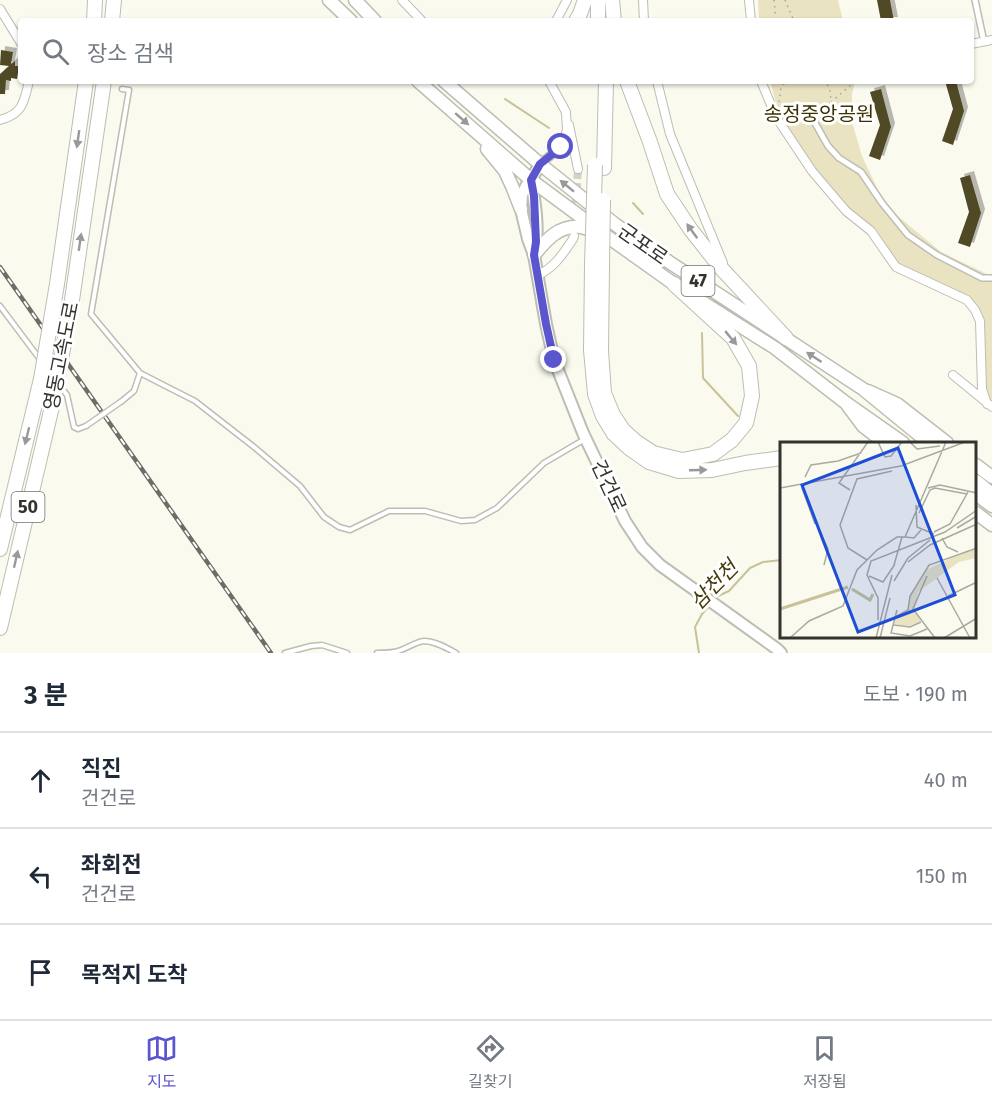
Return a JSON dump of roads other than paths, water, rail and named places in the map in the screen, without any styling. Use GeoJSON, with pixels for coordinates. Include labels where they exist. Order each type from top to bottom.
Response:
{"type":"FeatureCollection","features":[{"type":"Feature","properties":{"kind":"highway"},"geometry":{"type":"LineString","coordinates":[[94,18],[95,0]]}},
{"type":"Feature","properties":{"kind":"highway"},"geometry":{"type":"LineString","coordinates":[[112,18],[114,0]]}},
{"type":"Feature","properties":{"kind":"highway"},"geometry":{"type":"LineString","coordinates":[[578,18],[585,0]]}},
{"type":"Feature","properties":{"kind":"highway"},"geometry":{"type":"LineString","coordinates":[[598,0],[598,18]]}},
{"type":"Feature","properties":{"kind":"highway"},"geometry":{"type":"LineString","coordinates":[[607,18],[610,0]]}},
{"type":"Feature","properties":{"kind":"highway"},"geometry":{"type":"LineString","coordinates":[[610,0],[613,18]]}},
{"type":"Feature","properties":{"kind":"highway","name":"영동고속도로"},"geometry":{"type":"LineString","coordinates":[[0,549],[47,375],[57,284],[86,84]]}},
{"type":"Feature","properties":{"kind":"highway","name":"영동고속도로"},"geometry":{"type":"LineString","coordinates":[[0,628],[54,398],[72,300],[104,84]]}},
{"type":"Feature","properties":{"kind":"highway"},"geometry":{"type":"LineString","coordinates":[[597,84],[600,166]]}},
{"type":"Feature","properties":{"kind":"highway"},"geometry":{"type":"LineString","coordinates":[[606,84],[591,350],[595,394],[603,416],[614,434],[629,448],[649,462],[678,471],[712,470],[780,458]]}},
{"type":"Feature","properties":{"kind":"highway"},"geometry":{"type":"LineString","coordinates":[[628,84],[667,194],[691,230],[729,277],[786,338]]}},
{"type":"Feature","properties":{"kind":"highway"},"geometry":{"type":"LineString","coordinates":[[597,266],[604,393],[613,415],[623,430],[653,453],[682,460],[713,454],[732,440],[746,423],[752,396],[749,366],[733,338],[674,284]]}},
{"type":"Feature","properties":{"kind":"main road"},"geometry":{"type":"LineString","coordinates":[[329,0],[348,18]]}},
{"type":"Feature","properties":{"kind":"main road"},"geometry":{"type":"LineString","coordinates":[[355,0],[372,18]]}},
{"type":"Feature","properties":{"kind":"main road","name":"군포로"},"geometry":{"type":"LineString","coordinates":[[421,84],[531,180],[674,284],[776,348],[846,403],[863,426],[884,442]]}},
{"type":"Feature","properties":{"kind":"main road","name":"군포로"},"geometry":{"type":"LineString","coordinates":[[447,84],[540,164],[616,225],[863,389],[897,404],[946,442]]}},
{"type":"Feature","properties":{"kind":"main road"},"geometry":{"type":"LineString","coordinates":[[488,142],[486,149],[505,171],[521,209]]}},
{"type":"Feature","properties":{"kind":"main road"},"geometry":{"type":"LineString","coordinates":[[521,209],[522,195],[540,164]]}},
{"type":"Feature","properties":{"kind":"main road","name":"건건로"},"geometry":{"type":"LineString","coordinates":[[531,180],[536,242],[534,255]]}},
{"type":"Feature","properties":{"kind":"main road","name":"건건로"},"geometry":{"type":"LineString","coordinates":[[521,209],[534,255],[554,360],[586,438],[625,521],[642,547],[660,565],[781,653]]}},
{"type":"Feature","properties":{"kind":"main road"},"geometry":{"type":"LineString","coordinates":[[534,255],[549,237],[568,228],[583,227],[608,237]]}},
{"type":"Feature","properties":{"kind":"main road","name":"47"},"geometry":{"type":"LineString","coordinates":[[863,389],[928,442]]}},
{"type":"Feature","properties":{"kind":"main road","name":"47"},"geometry":{"type":"LineString","coordinates":[[846,403],[902,442]]}},
{"type":"Feature","properties":{"kind":"main road"},"geometry":{"type":"LineString","coordinates":[[977,466],[992,477]]}},
{"type":"Feature","properties":{"kind":"main road"},"geometry":{"type":"LineString","coordinates":[[977,483],[992,494]]}},
{"type":"Feature","properties":{"kind":"main road"},"geometry":{"type":"LineString","coordinates":[[977,495],[992,506]]}},
{"type":"Feature","properties":{"kind":"main road"},"geometry":{"type":"LineString","coordinates":[[977,514],[992,525]]}},
{"type":"Feature","properties":{"kind":"street"},"geometry":{"type":"LineString","coordinates":[[402,0],[419,18]]}},
{"type":"Feature","properties":{"kind":"street"},"geometry":{"type":"LineString","coordinates":[[558,18],[567,0]]}},
{"type":"Feature","properties":{"kind":"street"},"geometry":{"type":"LineString","coordinates":[[643,0],[644,18]]}},
{"type":"Feature","properties":{"kind":"street"},"geometry":{"type":"LineString","coordinates":[[749,0],[751,18]]}},
{"type":"Feature","properties":{"kind":"street"},"geometry":{"type":"LineString","coordinates":[[975,0],[988,41]]}},
{"type":"Feature","properties":{"kind":"street"},"geometry":{"type":"LineString","coordinates":[[0,9],[18,38]]}},
{"type":"Feature","properties":{"kind":"street"},"geometry":{"type":"LineString","coordinates":[[0,120],[17,113],[24,103],[28,84]]}},
{"type":"Feature","properties":{"kind":"street"},"geometry":{"type":"LineString","coordinates":[[551,84],[566,112],[578,169]]}},
{"type":"Feature","properties":{"kind":"street"},"geometry":{"type":"LineString","coordinates":[[658,84],[670,134],[729,277]]}},
{"type":"Feature","properties":{"kind":"street"},"geometry":{"type":"LineString","coordinates":[[762,84],[776,117],[812,171],[846,211],[872,231],[896,267],[967,300],[975,310],[980,321],[982,389],[990,406]]}},
{"type":"Feature","properties":{"kind":"street"},"geometry":{"type":"LineString","coordinates":[[540,164],[561,147],[567,130],[566,112]]}},
{"type":"Feature","properties":{"kind":"street"},"geometry":{"type":"LineString","coordinates":[[815,123],[828,146],[839,158],[861,172],[908,235],[937,255],[982,278],[992,278]]}},
{"type":"Feature","properties":{"kind":"street"},"geometry":{"type":"LineString","coordinates":[[538,275],[556,263],[574,236]]}},
{"type":"Feature","properties":{"kind":"street"},"geometry":{"type":"LineString","coordinates":[[953,375],[990,406]]}},
{"type":"Feature","properties":{"kind":"lane"},"geometry":{"type":"LineString","coordinates":[[122,89],[129,90],[91,314],[140,373],[195,401],[254,447],[300,486],[324,517],[339,527],[350,530],[389,511],[425,511],[461,521],[476,520],[497,508],[544,463],[586,438]]}},
{"type":"Feature","properties":{"kind":"lane"},"geometry":{"type":"LineString","coordinates":[[0,306],[47,375],[67,395],[74,427],[78,429],[86,426],[134,391],[140,373]]}},
{"type":"Feature","properties":{"kind":"lane"},"geometry":{"type":"LineString","coordinates":[[377,653],[400,650],[424,641],[435,643],[456,653]]}},
{"type":"Feature","properties":{"kind":"lane"},"geometry":{"type":"LineString","coordinates":[[285,653],[322,645],[347,653]]}},
{"type":"Feature","properties":{"kind":"waterway","name":"삼천천"},"geometry":{"type":"LineString","coordinates":[[505,99],[549,128]]}},
{"type":"Feature","properties":{"kind":"waterway","name":"삼천천"},"geometry":{"type":"LineString","coordinates":[[633,203],[643,214]]}},
{"type":"Feature","properties":{"kind":"waterway","name":"삼천천"},"geometry":{"type":"LineString","coordinates":[[702,333],[703,378],[738,416]]}},
{"type":"Feature","properties":{"kind":"waterway","name":"삼천천"},"geometry":{"type":"LineString","coordinates":[[715,599],[729,591],[750,568],[763,562],[780,560]]}},
{"type":"Feature","properties":{"kind":"waterway","name":"삼천천"},"geometry":{"type":"LineString","coordinates":[[699,653],[695,627],[709,606]]}},
{"type":"Feature","properties":{"kind":"tunnel"},"geometry":{"type":"LineString","coordinates":[[575,215],[578,169]]}},
{"type":"Feature","properties":{"kind":"railway"},"geometry":{"type":"LineString","coordinates":[[0,267],[271,653]]}},
{"type":"Feature","properties":{"kind":"park label","name":"송정중앙공원"},"geometry":{"type":"Point","coordinates":[819,114]}}]}
